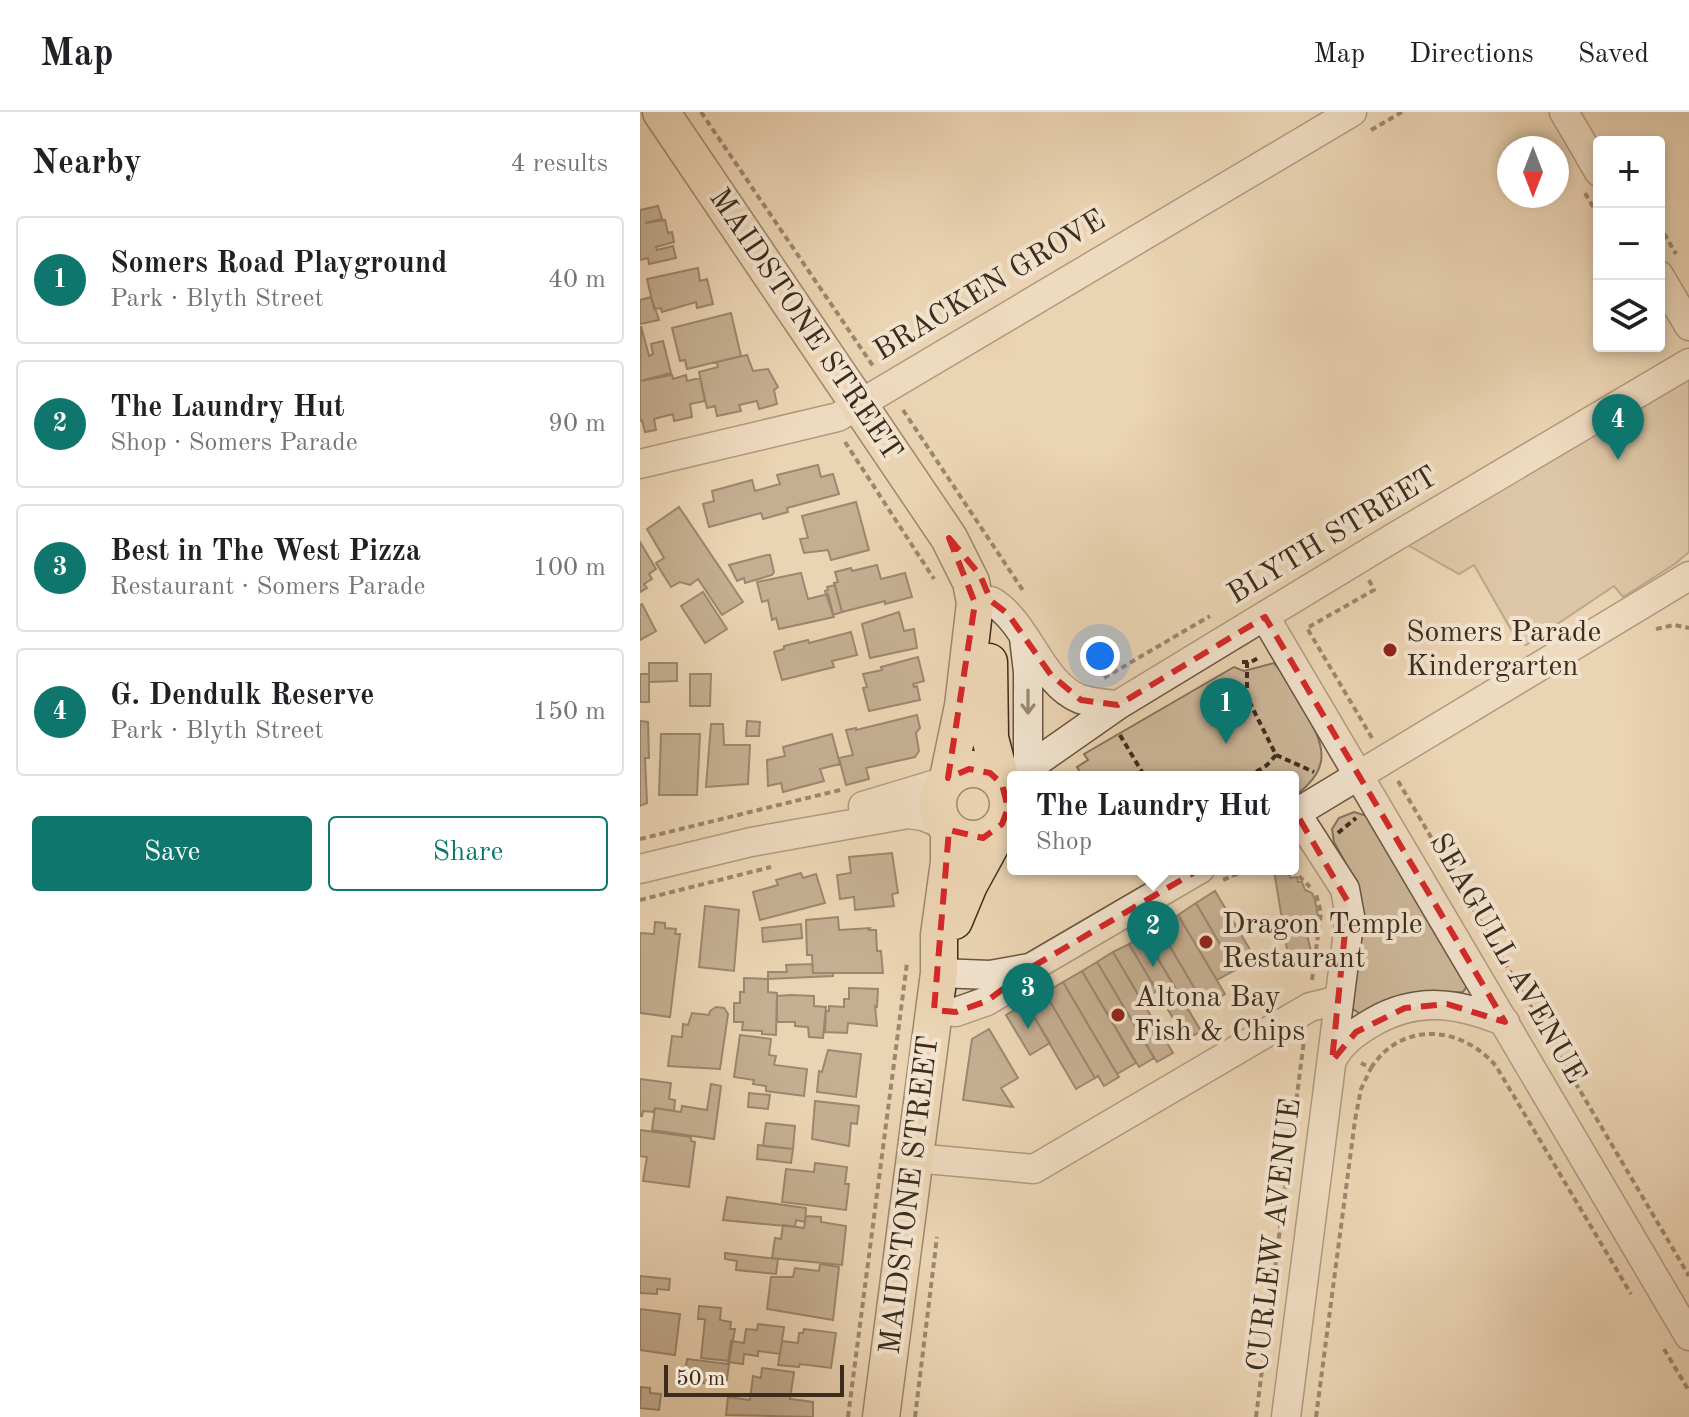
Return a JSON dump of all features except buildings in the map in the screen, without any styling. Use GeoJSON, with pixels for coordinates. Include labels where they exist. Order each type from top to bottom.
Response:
{"type":"FeatureCollection","features":[{"type":"Feature","properties":{"kind":"main road","name":"MAIDSTONE STREET"},"geometry":{"type":"LineString","coordinates":[[661,112],[845,411],[980,575],[991,601],[988,719],[991,744],[1007,780]]}},
{"type":"Feature","properties":{"kind":"main road","name":"MAIDSTONE STREET"},"geometry":{"type":"LineString","coordinates":[[881,1417],[934,1010],[923,964],[939,935],[949,862],[946,827],[937,805],[940,789],[947,779],[963,706],[975,603],[971,582],[949,538]]}},
{"type":"Feature","properties":{"kind":"main road"},"geometry":{"type":"LineString","coordinates":[[947,779],[974,768],[990,773],[1007,787]]}},
{"type":"Feature","properties":{"kind":"main road","name":"MAIDSTONE STREET"},"geometry":{"type":"LineString","coordinates":[[923,964],[958,910],[1007,802]]}},
{"type":"Feature","properties":{"kind":"main road"},"geometry":{"type":"LineString","coordinates":[[946,827],[965,838],[983,838],[993,833],[1007,802]]}},
{"type":"Feature","properties":{"kind":"street"},"geometry":{"type":"LineString","coordinates":[[1564,112],[1593,162]]}},
{"type":"Feature","properties":{"kind":"street","name":"BRACKEN GROVE"},"geometry":{"type":"LineString","coordinates":[[640,464],[845,411],[1357,124]]}},
{"type":"Feature","properties":{"kind":"street"},"geometry":{"type":"LineString","coordinates":[[1670,269],[1689,326]]}},
{"type":"Feature","properties":{"kind":"street","name":"BLYTH STREET"},"geometry":{"type":"LineString","coordinates":[[1033,771],[1059,747],[1117,717],[1265,617],[1689,363]]}},
{"type":"Feature","properties":{"kind":"street"},"geometry":{"type":"LineString","coordinates":[[1299,812],[1682,587]]}},
{"type":"Feature","properties":{"kind":"street"},"geometry":{"type":"LineString","coordinates":[[991,601],[1005,610],[1051,675],[1077,698],[1117,717]]}},
{"type":"Feature","properties":{"kind":"street","name":"SEAGULL AVENUE"},"geometry":{"type":"LineString","coordinates":[[1265,617],[1689,1336]]}},
{"type":"Feature","properties":{"kind":"street"},"geometry":{"type":"LineString","coordinates":[[1015,771],[1028,672],[1024,637]]}},
{"type":"Feature","properties":{"kind":"street"},"geometry":{"type":"LineString","coordinates":[[1051,675],[1066,716],[1066,732],[1059,747]]}},
{"type":"Feature","properties":{"kind":"street"},"geometry":{"type":"LineString","coordinates":[[751,842],[947,779]]}},
{"type":"Feature","properties":{"kind":"street"},"geometry":{"type":"LineString","coordinates":[[640,869],[751,842],[908,814],[923,816],[946,827]]}},
{"type":"Feature","properties":{"kind":"street","name":"CURLEW AVENUE"},"geometry":{"type":"LineString","coordinates":[[1286,1417],[1349,924],[1345,889],[1299,820]]}},
{"type":"Feature","properties":{"kind":"street"},"geometry":{"type":"LineString","coordinates":[[934,1010],[956,1012],[1004,991],[1032,967],[1190,875]]}},
{"type":"Feature","properties":{"kind":"street"},"geometry":{"type":"LineString","coordinates":[[923,964],[990,975],[1032,967]]}},
{"type":"Feature","properties":{"kind":"street"},"geometry":{"type":"LineString","coordinates":[[915,1158],[1034,1169],[1310,1007],[1339,1000]]}},
{"type":"Feature","properties":{"kind":"street","name":"CURLEW AVENUE"},"geometry":{"type":"LineString","coordinates":[[1332,1061],[1341,1046],[1356,1032],[1405,1008],[1447,1004],[1477,1010],[1505,1022]]}},
{"type":"Feature","properties":{"kind":"path"},"geometry":{"type":"LineString","coordinates":[[701,112],[873,366]]}},
{"type":"Feature","properties":{"kind":"path"},"geometry":{"type":"LineString","coordinates":[[1357,124],[1402,112]]}},
{"type":"Feature","properties":{"kind":"path"},"geometry":{"type":"LineString","coordinates":[[1665,249],[1670,269]]}},
{"type":"Feature","properties":{"kind":"path"},"geometry":{"type":"LineString","coordinates":[[901,406],[1029,598]]}},
{"type":"Feature","properties":{"kind":"path"},"geometry":{"type":"LineString","coordinates":[[845,411],[934,579]]}},
{"type":"Feature","properties":{"kind":"path"},"geometry":{"type":"LineString","coordinates":[[1367,578],[1374,590],[1307,628],[1377,747]]}},
{"type":"Feature","properties":{"kind":"path"},"geometry":{"type":"LineString","coordinates":[[1101,679],[1219,611]]}},
{"type":"Feature","properties":{"kind":"path"},"geometry":{"type":"LineString","coordinates":[[1655,629],[1674,625],[1689,628]]}},
{"type":"Feature","properties":{"kind":"path"},"geometry":{"type":"LineString","coordinates":[[1247,662],[1247,697],[1276,755],[1319,774]]}},
{"type":"Feature","properties":{"kind":"path"},"geometry":{"type":"LineString","coordinates":[[1117,717],[1142,771]]}},
{"type":"Feature","properties":{"kind":"path"},"geometry":{"type":"LineString","coordinates":[[1258,771],[1276,755]]}},
{"type":"Feature","properties":{"kind":"path"},"geometry":{"type":"LineString","coordinates":[[1392,772],[1689,1276]]}},
{"type":"Feature","properties":{"kind":"path"},"geometry":{"type":"LineString","coordinates":[[1317,845],[1334,836],[1397,779]]}},
{"type":"Feature","properties":{"kind":"path"},"geometry":{"type":"LineString","coordinates":[[640,839],[857,785]]}},
{"type":"Feature","properties":{"kind":"path"},"geometry":{"type":"LineString","coordinates":[[1256,1417],[1321,913],[1316,894],[1298,875]]}},
{"type":"Feature","properties":{"kind":"path"},"geometry":{"type":"LineString","coordinates":[[848,1417],[923,964]]}},
{"type":"Feature","properties":{"kind":"path"},"geometry":{"type":"LineString","coordinates":[[1371,1068],[1381,1053],[1405,1038],[1442,1034],[1460,1038],[1482,1049],[1496,1066],[1632,1295]]}},
{"type":"Feature","properties":{"kind":"path"},"geometry":{"type":"LineString","coordinates":[[915,1417],[937,1236]]}},
{"type":"Feature","properties":{"kind":"path"},"geometry":{"type":"LineString","coordinates":[[1656,1336],[1689,1391]]}},
{"type":"Feature","properties":{"kind":"highlighted area"},"geometry":{"type":"Polygon","coordinates":[[[949,538],[980,575],[991,601],[1008,614],[1051,675],[1081,700],[1118,705],[1265,617],[1505,1022],[1447,1004],[1405,1008],[1356,1032],[1332,1061],[1348,902],[1296,813],[1032,967],[987,1001],[956,1012],[934,1010],[949,830],[983,838],[1002,824],[1008,808],[1002,784],[990,773],[969,769],[948,778],[975,603],[949,538]]]}},
{"type":"Feature","properties":{"kind":"shaded area"},"geometry":{"type":"Polygon","coordinates":[[[1689,375],[1689,552],[1623,597],[1614,586],[1526,645],[1517,640],[1474,565],[1459,574],[1406,544],[1689,375]]]}},
{"type":"Feature","properties":{"kind":"shaded area"},"geometry":{"type":"Polygon","coordinates":[[[1274,663],[1286,678],[1316,732],[1322,755],[1320,765],[1315,776],[1299,792],[1299,771],[1079,771],[1077,767],[1088,760],[1084,754],[1234,667],[1244,671],[1274,663]]]}},
{"type":"Feature","properties":{"kind":"shaded area"},"geometry":{"type":"Polygon","coordinates":[[[1354,812],[1367,816],[1467,986],[1463,992],[1418,993],[1360,1014],[1353,1009],[1352,875],[1334,842],[1332,829],[1339,818],[1354,812]]]}},
{"type":"Feature","properties":{"kind":"place","name":"G. Dendulk Reserve"},"geometry":{"type":"Point","coordinates":[1618,460]}},
{"type":"Feature","properties":{"kind":"place","name":"Somers Parade Kindergarten"},"geometry":{"type":"Point","coordinates":[1390,650]}},
{"type":"Feature","properties":{"kind":"place","name":"Somers Road Playground"},"geometry":{"type":"Point","coordinates":[1226,744]}},
{"type":"Feature","properties":{"kind":"place","name":"Dragon Temple Restaurant"},"geometry":{"type":"Point","coordinates":[1206,942]}},
{"type":"Feature","properties":{"kind":"place","name":"The Laundry Hut"},"geometry":{"type":"Point","coordinates":[1153,967]}},
{"type":"Feature","properties":{"kind":"place","name":"Altona Bay Fish & Chips"},"geometry":{"type":"Point","coordinates":[1118,1015]}},
{"type":"Feature","properties":{"kind":"place","name":"Best in The West Pizza"},"geometry":{"type":"Point","coordinates":[1028,1029]}}]}
